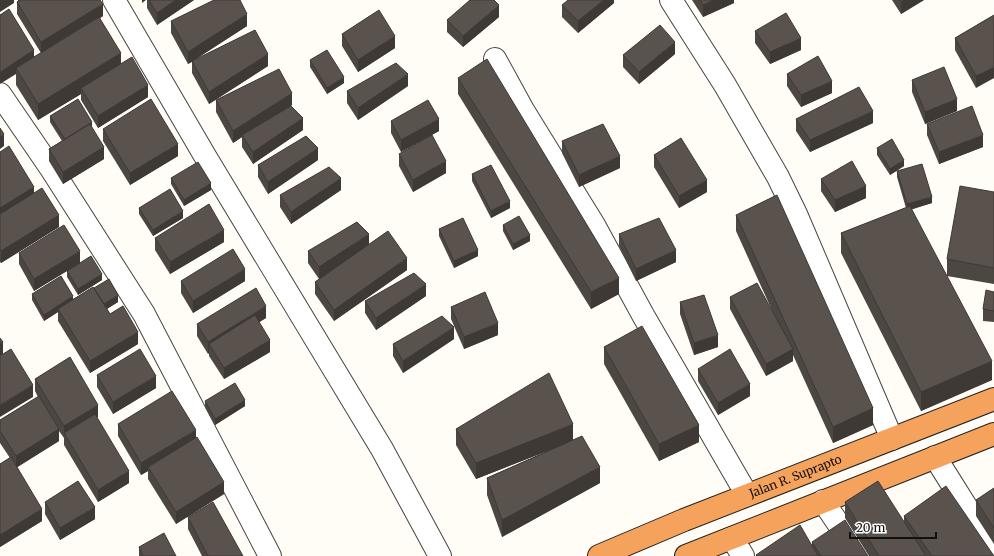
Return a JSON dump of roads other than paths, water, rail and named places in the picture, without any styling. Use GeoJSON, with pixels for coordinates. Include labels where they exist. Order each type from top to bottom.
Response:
{"type":"FeatureCollection","features":[{"type":"Feature","properties":{"kind":"highway","name":"Jalan R. Suprapto"},"geometry":{"type":"LineString","coordinates":[[599,556],[684,520],[994,399]]}},
{"type":"Feature","properties":{"kind":"highway"},"geometry":{"type":"LineString","coordinates":[[684,520],[693,553],[737,547],[823,501],[994,434]]}},
{"type":"Feature","properties":{"kind":"street"},"geometry":{"type":"LineString","coordinates":[[114,0],[205,156],[382,448],[440,556]]}},
{"type":"Feature","properties":{"kind":"street"},"geometry":{"type":"LineString","coordinates":[[671,0],[725,85],[778,178],[796,214],[892,439]]}},
{"type":"Feature","properties":{"kind":"street"},"geometry":{"type":"LineString","coordinates":[[495,59],[523,110],[594,225],[643,315],[747,495]]}},
{"type":"Feature","properties":{"kind":"street"},"geometry":{"type":"LineString","coordinates":[[0,94],[52,170],[144,314],[270,556]]}},
{"type":"Feature","properties":{"kind":"street"},"geometry":{"type":"LineString","coordinates":[[935,457],[994,551]]}},
{"type":"Feature","properties":{"kind":"street"},"geometry":{"type":"LineString","coordinates":[[823,501],[860,556]]}}]}
